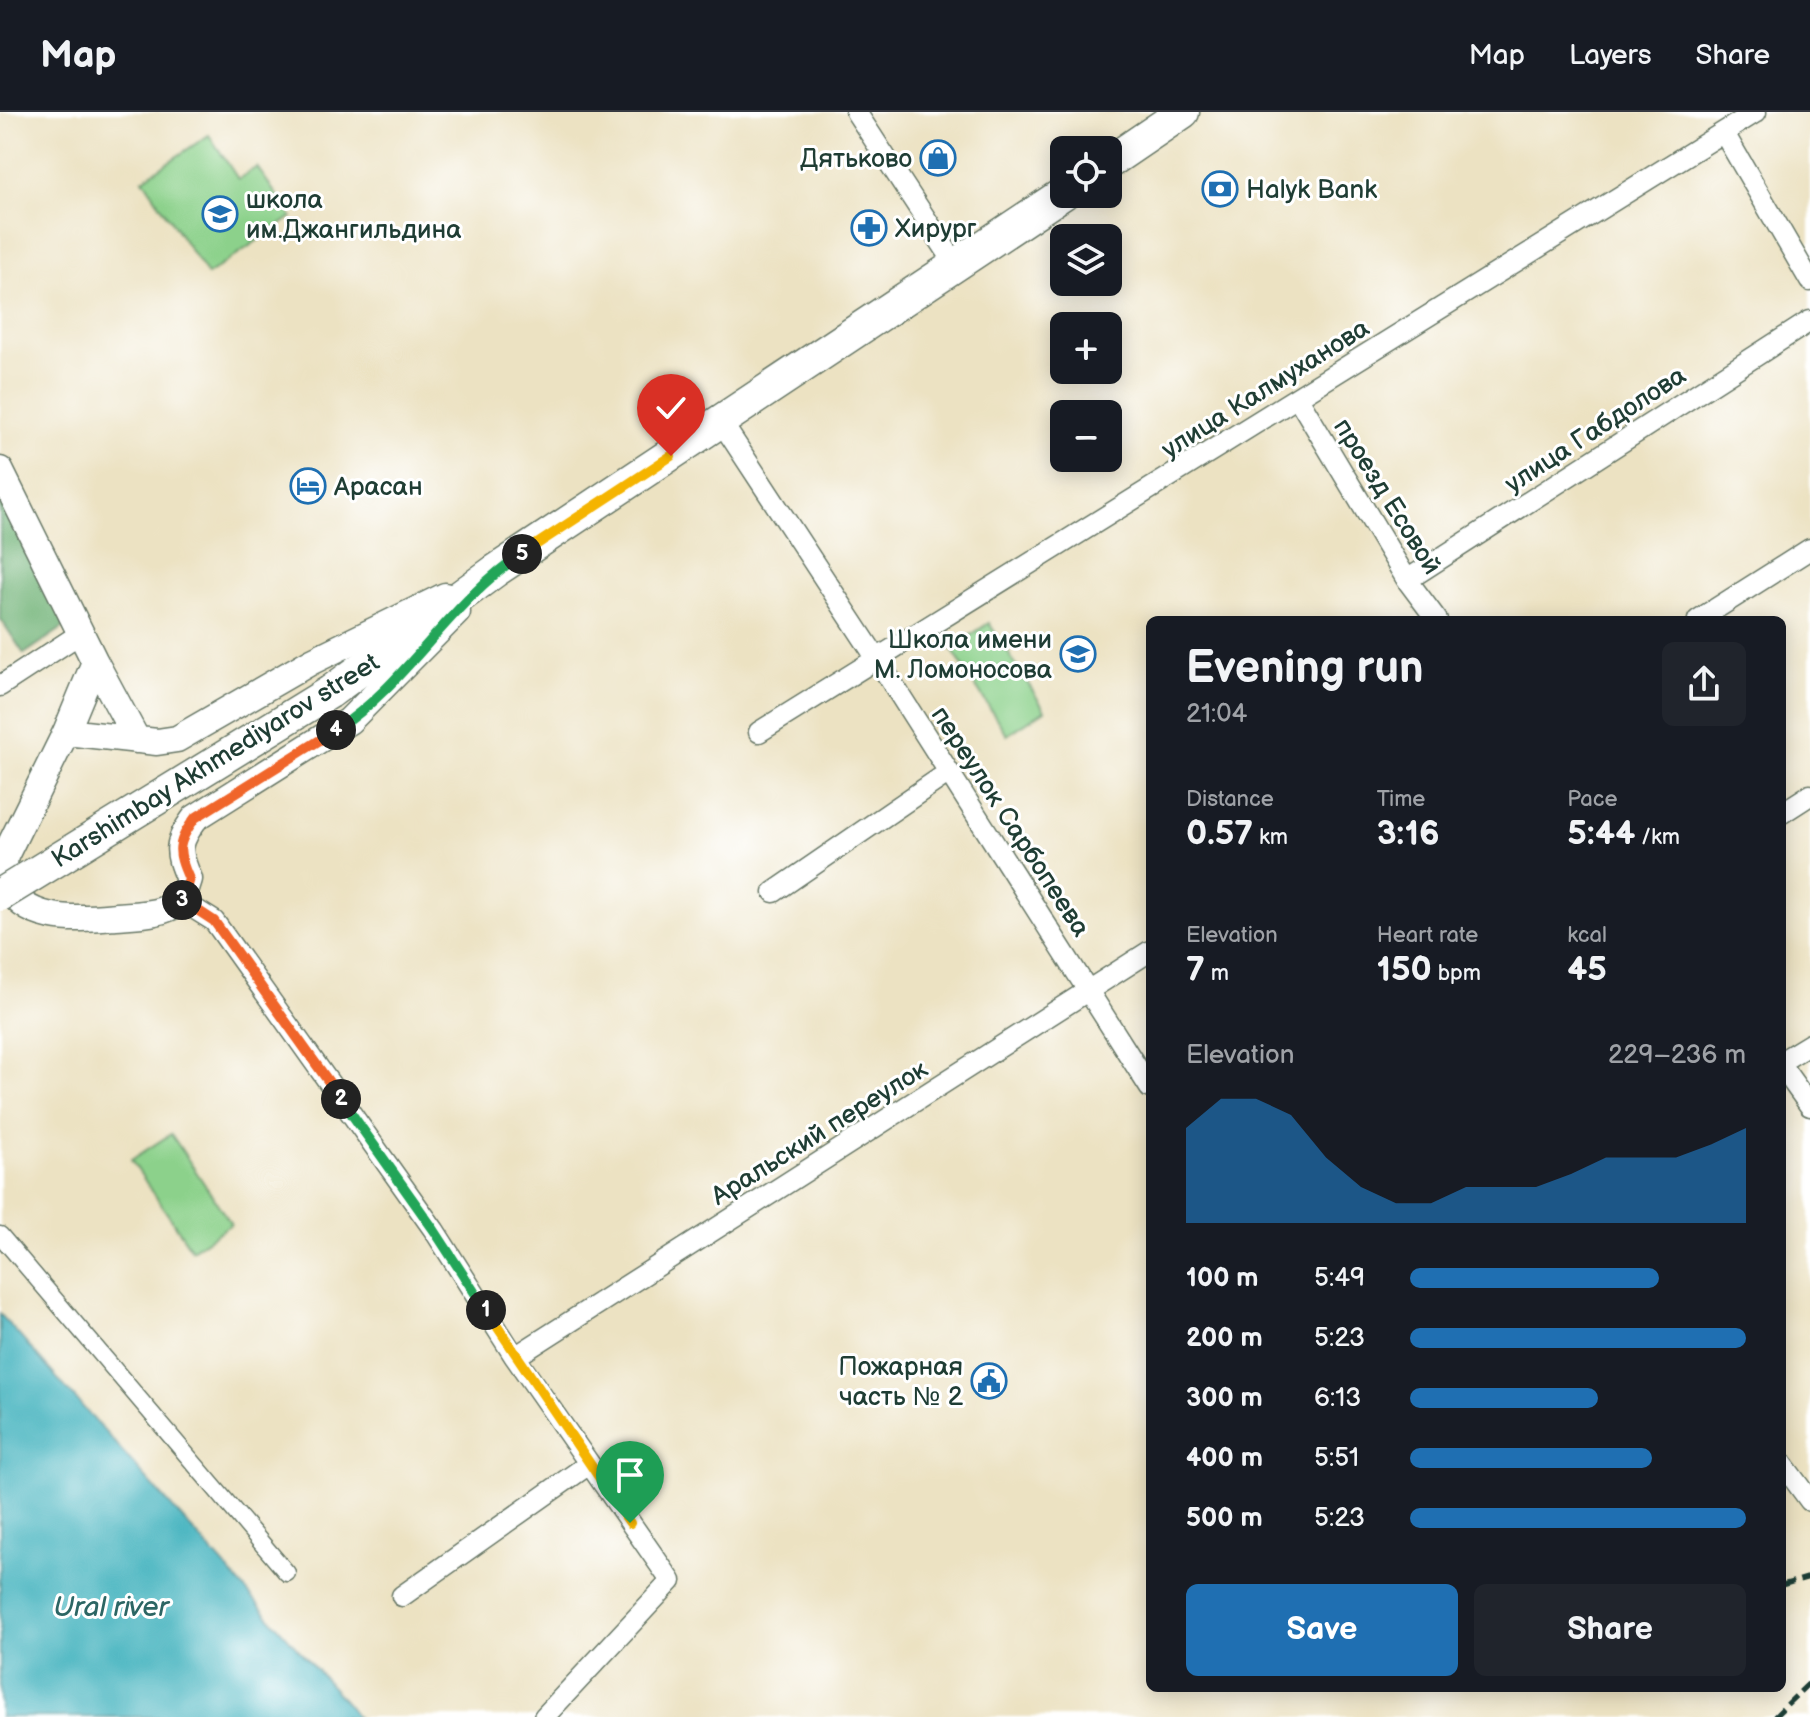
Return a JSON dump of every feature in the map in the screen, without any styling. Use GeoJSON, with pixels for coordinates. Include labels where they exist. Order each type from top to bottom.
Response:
{"type":"FeatureCollection","features":[{"type":"Feature","properties":{"kind":"main road"},"geometry":{"type":"LineString","coordinates":[[1122,153],[1183,112]]}},
{"type":"Feature","properties":{"kind":"main road","name":"Karshimbay Akhmediyarov street"},"geometry":{"type":"LineString","coordinates":[[0,895],[330,692],[495,571],[1050,202]]}},
{"type":"Feature","properties":{"kind":"street"},"geometry":{"type":"LineString","coordinates":[[856,112],[956,265]]}},
{"type":"Feature","properties":{"kind":"street","name":"улица Калмуханова"},"geometry":{"type":"LineString","coordinates":[[759,732],[1756,112]]}},
{"type":"Feature","properties":{"kind":"street"},"geometry":{"type":"LineString","coordinates":[[1724,133],[1810,281]]}},
{"type":"Feature","properties":{"kind":"street","name":"улица Габдолова"},"geometry":{"type":"LineString","coordinates":[[1407,580],[1810,321]]}},
{"type":"Feature","properties":{"kind":"street","name":"проезд Есовой"},"geometry":{"type":"LineString","coordinates":[[1298,398],[1407,580],[1434,616]]}},
{"type":"Feature","properties":{"kind":"street","name":"переулок Сарбопеева"},"geometry":{"type":"LineString","coordinates":[[722,423],[877,659],[1146,1082]]}},
{"type":"Feature","properties":{"kind":"street"},"geometry":{"type":"LineString","coordinates":[[0,470],[137,740]]}},
{"type":"Feature","properties":{"kind":"street"},"geometry":{"type":"LineString","coordinates":[[1704,616],[1810,549]]}},
{"type":"Feature","properties":{"kind":"street"},"geometry":{"type":"LineString","coordinates":[[66,732],[157,742],[177,739],[340,646],[495,571]]}},
{"type":"Feature","properties":{"kind":"street"},"geometry":{"type":"LineString","coordinates":[[95,662],[66,732],[5,856],[3,879],[19,900],[43,915],[79,919],[164,912],[182,901],[189,879],[179,857],[180,838],[195,818],[349,721],[495,571]]}},
{"type":"Feature","properties":{"kind":"street"},"geometry":{"type":"LineString","coordinates":[[0,686],[81,633]]}},
{"type":"Feature","properties":{"kind":"street"},"geometry":{"type":"LineString","coordinates":[[774,892],[949,772]]}},
{"type":"Feature","properties":{"kind":"street"},"geometry":{"type":"LineString","coordinates":[[1786,810],[1810,795]]}},
{"type":"Feature","properties":{"kind":"street"},"geometry":{"type":"LineString","coordinates":[[182,901],[214,921],[434,1230],[515,1357],[671,1581],[544,1717]]}},
{"type":"Feature","properties":{"kind":"street","name":"Аральский переулок"},"geometry":{"type":"LineString","coordinates":[[515,1357],[1146,954]]}},
{"type":"Feature","properties":{"kind":"street"},"geometry":{"type":"LineString","coordinates":[[1786,1061],[1810,1044]]}},
{"type":"Feature","properties":{"kind":"street"},"geometry":{"type":"LineString","coordinates":[[1786,1070],[1810,1106]]}},
{"type":"Feature","properties":{"kind":"street"},"geometry":{"type":"LineString","coordinates":[[0,1235],[287,1573]]}},
{"type":"Feature","properties":{"kind":"street"},"geometry":{"type":"LineString","coordinates":[[402,1596],[589,1464]]}},
{"type":"Feature","properties":{"kind":"street"},"geometry":{"type":"LineString","coordinates":[[1786,1468],[1810,1501]]}},
{"type":"Feature","properties":{"kind":"green space"},"geometry":{"type":"Polygon","coordinates":[[[209,135],[238,179],[257,167],[292,217],[207,275],[143,179],[209,135]]]}},
{"type":"Feature","properties":{"kind":"green space"},"geometry":{"type":"Polygon","coordinates":[[[0,491],[67,625],[24,654],[0,618],[0,491]]]}},
{"type":"Feature","properties":{"kind":"green space"},"geometry":{"type":"Polygon","coordinates":[[[989,623],[1045,710],[1007,735],[951,648],[989,623]]]}},
{"type":"Feature","properties":{"kind":"green space"},"geometry":{"type":"Polygon","coordinates":[[[171,1134],[231,1224],[192,1250],[131,1160],[171,1134]]]}},
{"type":"Feature","properties":{"kind":"water","name":"Ural river"},"geometry":{"type":"Polygon","coordinates":[[[0,1314],[348,1705],[357,1717],[0,1717],[0,1314]]]}},
{"type":"Feature","properties":{"kind":"railway"},"geometry":{"type":"LineString","coordinates":[[1786,1584],[1810,1577]]}},
{"type":"Feature","properties":{"kind":"railway"},"geometry":{"type":"LineString","coordinates":[[1774,1717],[1810,1682]]}},
{"type":"Feature","properties":{"kind":"place","name":"Дятьково"},"geometry":{"type":"Point","coordinates":[938,158]}},
{"type":"Feature","properties":{"kind":"place","name":"Halyk Bank"},"geometry":{"type":"Point","coordinates":[1220,189]}},
{"type":"Feature","properties":{"kind":"place","name":"школа им.Джангильдина"},"geometry":{"type":"Point","coordinates":[220,214]}},
{"type":"Feature","properties":{"kind":"place","name":"Хирург"},"geometry":{"type":"Point","coordinates":[869,228]}},
{"type":"Feature","properties":{"kind":"place","name":"Арасан"},"geometry":{"type":"Point","coordinates":[308,486]}},
{"type":"Feature","properties":{"kind":"place","name":"Школа имени М. Ломоносова"},"geometry":{"type":"Point","coordinates":[1078,654]}},
{"type":"Feature","properties":{"kind":"place","name":"Пожарная часть № 2"},"geometry":{"type":"Point","coordinates":[989,1381]}},
{"type":"Feature","properties":{"kind":"route"},"geometry":{"type":"LineString","coordinates":[[630,1523],[515,1357],[434,1230],[214,921],[182,901],[189,879],[179,857],[180,838],[195,818],[349,721],[495,571],[671,456]]}}]}
